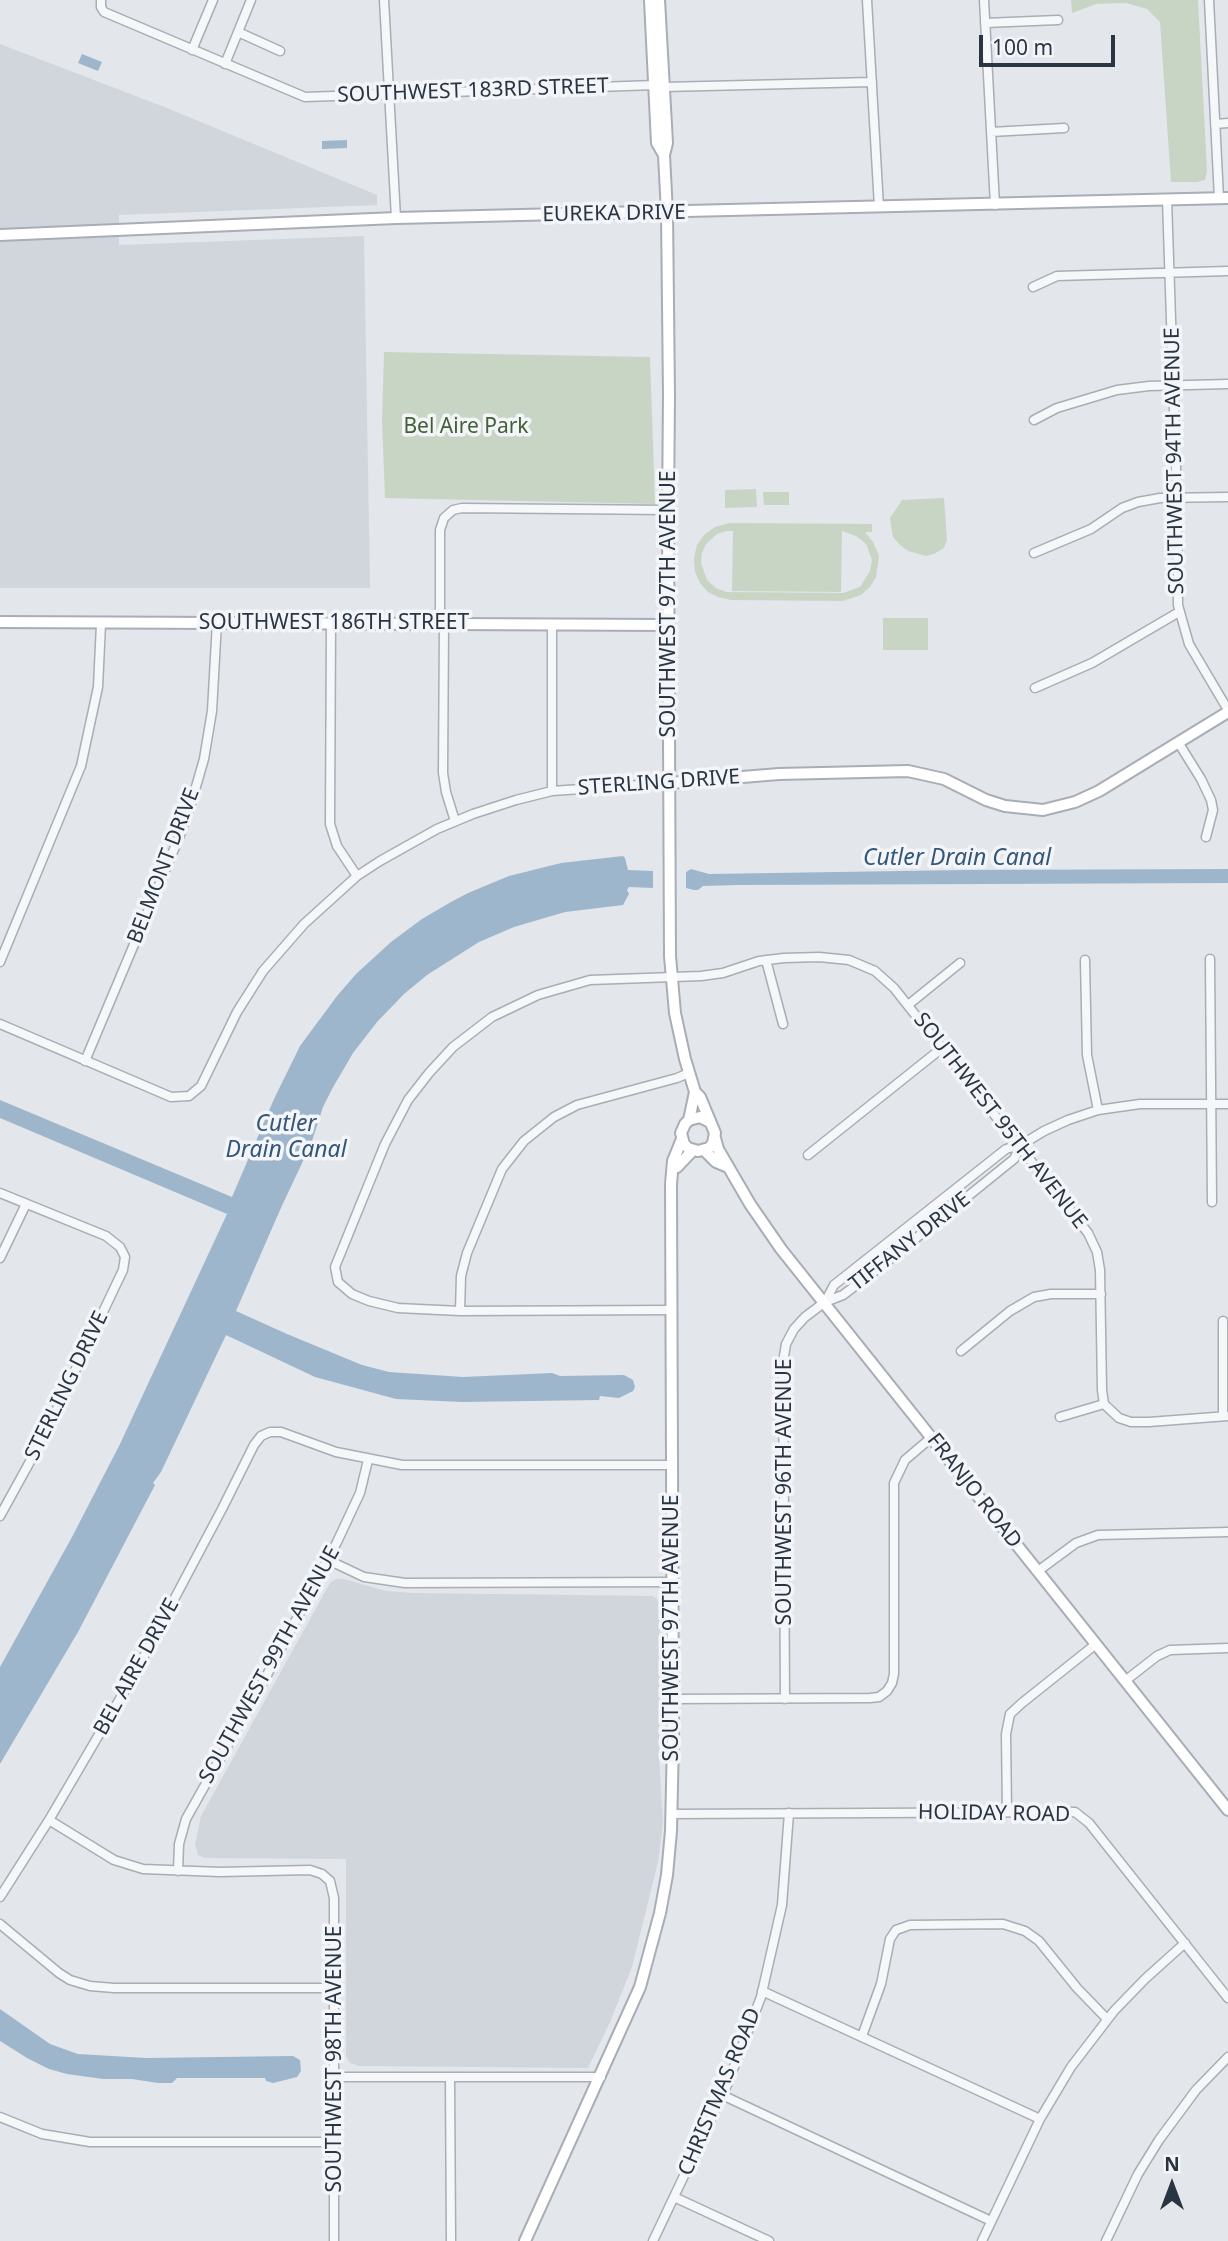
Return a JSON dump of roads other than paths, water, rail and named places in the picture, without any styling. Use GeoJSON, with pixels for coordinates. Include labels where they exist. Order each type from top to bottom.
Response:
{"type":"FeatureCollection","features":[{"type":"Feature","properties":{"kind":"street","name":"SOUTHWEST 183RD STREET"},"geometry":{"type":"LineString","coordinates":[[101,0],[104,12],[302,96],[872,82]]}},
{"type":"Feature","properties":{"kind":"street"},"geometry":{"type":"LineString","coordinates":[[192,50],[213,0]]}},
{"type":"Feature","properties":{"kind":"street"},"geometry":{"type":"LineString","coordinates":[[225,64],[251,0]]}},
{"type":"Feature","properties":{"kind":"street"},"geometry":{"type":"LineString","coordinates":[[384,0],[396,218]]}},
{"type":"Feature","properties":{"kind":"street","name":"SOUTHWEST 97TH AVENUE"},"geometry":{"type":"LineString","coordinates":[[650,0],[660,86]]}},
{"type":"Feature","properties":{"kind":"street","name":"SOUTHWEST 97TH AVENUE"},"geometry":{"type":"LineString","coordinates":[[659,0],[660,86],[657,143],[664,155],[667,213],[671,977],[677,1024],[689,1073],[710,1122]]}},
{"type":"Feature","properties":{"kind":"street"},"geometry":{"type":"LineString","coordinates":[[867,0],[878,207]]}},
{"type":"Feature","properties":{"kind":"street"},"geometry":{"type":"LineString","coordinates":[[984,0],[995,205]]}},
{"type":"Feature","properties":{"kind":"street"},"geometry":{"type":"LineString","coordinates":[[1209,0],[1215,124],[1223,198]]}},
{"type":"Feature","properties":{"kind":"street"},"geometry":{"type":"LineString","coordinates":[[985,23],[1058,20]]}},
{"type":"Feature","properties":{"kind":"street"},"geometry":{"type":"LineString","coordinates":[[238,32],[280,51]]}},
{"type":"Feature","properties":{"kind":"street"},"geometry":{"type":"LineString","coordinates":[[1215,124],[1228,123]]}},
{"type":"Feature","properties":{"kind":"street"},"geometry":{"type":"LineString","coordinates":[[991,132],[1064,128]]}},
{"type":"Feature","properties":{"kind":"street","name":"EUREKA DRIVE"},"geometry":{"type":"LineString","coordinates":[[0,235],[396,218],[1223,198]]}},
{"type":"Feature","properties":{"kind":"street","name":"SOUTHWEST 94TH AVENUE"},"geometry":{"type":"LineString","coordinates":[[1167,200],[1177,498],[1177,596],[1189,644],[1228,711]]}},
{"type":"Feature","properties":{"kind":"street"},"geometry":{"type":"LineString","coordinates":[[1033,287],[1057,276],[1228,271]]}},
{"type":"Feature","properties":{"kind":"street"},"geometry":{"type":"LineString","coordinates":[[1034,421],[1057,408],[1105,393],[1139,387],[1228,384]]}},
{"type":"Feature","properties":{"kind":"street"},"geometry":{"type":"LineString","coordinates":[[1034,553],[1091,529],[1130,505],[1148,500],[1228,497]]}},
{"type":"Feature","properties":{"kind":"street"},"geometry":{"type":"LineString","coordinates":[[455,821],[443,773],[440,530],[444,518],[460,508],[667,510]]}},
{"type":"Feature","properties":{"kind":"street"},"geometry":{"type":"LineString","coordinates":[[1035,688],[1092,663],[1179,612]]}},
{"type":"Feature","properties":{"kind":"street","name":"SOUTHWEST 186TH STREET"},"geometry":{"type":"LineString","coordinates":[[0,622],[669,625]]}},
{"type":"Feature","properties":{"kind":"street","name":"BELMONT DRIVE"},"geometry":{"type":"LineString","coordinates":[[85,1061],[191,804],[204,759],[212,711],[217,622]]}},
{"type":"Feature","properties":{"kind":"street"},"geometry":{"type":"LineString","coordinates":[[331,623],[330,824],[337,846],[357,876]]}},
{"type":"Feature","properties":{"kind":"street"},"geometry":{"type":"LineString","coordinates":[[0,962],[81,766],[97,687],[101,624]]}},
{"type":"Feature","properties":{"kind":"street"},"geometry":{"type":"LineString","coordinates":[[552,625],[552,791]]}},
{"type":"Feature","properties":{"kind":"street","name":"STERLING DRIVE"},"geometry":{"type":"LineString","coordinates":[[85,1061],[172,1097],[189,1096],[201,1086],[237,1012],[263,971],[304,924],[357,876],[410,843],[455,821],[504,803],[552,791],[789,774],[908,771],[944,779],[986,800],[1005,806],[1043,810],[1085,799],[1228,711]]}},
{"type":"Feature","properties":{"kind":"street"},"geometry":{"type":"LineString","coordinates":[[1178,742],[1211,800],[1213,810],[1206,837]]}},
{"type":"Feature","properties":{"kind":"street","name":"SOUTHWEST 95TH AVENUE"},"geometry":{"type":"LineString","coordinates":[[671,977],[712,975],[766,960],[802,957],[849,960],[883,976],[1021,1145],[1092,1239],[1099,1261],[1104,1404]]}},
{"type":"Feature","properties":{"kind":"street"},"geometry":{"type":"LineString","coordinates":[[1210,959],[1212,1202]]}},
{"type":"Feature","properties":{"kind":"street"},"geometry":{"type":"LineString","coordinates":[[766,960],[783,1024]]}},
{"type":"Feature","properties":{"kind":"street"},"geometry":{"type":"LineString","coordinates":[[1085,960],[1087,1055],[1098,1110]]}},
{"type":"Feature","properties":{"kind":"street"},"geometry":{"type":"LineString","coordinates":[[908,1004],[960,963]]}},
{"type":"Feature","properties":{"kind":"street"},"geometry":{"type":"LineString","coordinates":[[671,977],[601,978],[568,985],[510,1008],[462,1038],[421,1082],[396,1121],[341,1248],[335,1274],[346,1290],[369,1301],[408,1310],[672,1310]]}},
{"type":"Feature","properties":{"kind":"street"},"geometry":{"type":"LineString","coordinates":[[0,1024],[85,1061]]}},
{"type":"Feature","properties":{"kind":"street"},"geometry":{"type":"LineString","coordinates":[[808,1155],[942,1048]]}},
{"type":"Feature","properties":{"kind":"street"},"geometry":{"type":"LineString","coordinates":[[460,1311],[461,1276],[467,1253],[502,1169],[524,1141],[554,1117],[576,1105],[689,1073]]}},
{"type":"Feature","properties":{"kind":"street","name":"SOUTHWEST 97TH AVENUE"},"geometry":{"type":"LineString","coordinates":[[689,1120],[695,1092]]}},
{"type":"Feature","properties":{"kind":"street","name":"TIFFANY DRIVE"},"geometry":{"type":"LineString","coordinates":[[825,1302],[834,1285],[1006,1149],[1021,1145],[1055,1126],[1098,1110],[1140,1104],[1228,1104]]}},
{"type":"Feature","properties":{"kind":"street"},"geometry":{"type":"LineString","coordinates":[[674,1167],[713,1143],[714,1127],[700,1118],[689,1120],[682,1128],[684,1144],[698,1150]]}},
{"type":"Feature","properties":{"kind":"street","name":"FRANJO ROAD"},"geometry":{"type":"LineString","coordinates":[[715,1138],[728,1167],[763,1224],[1228,1810]]}},
{"type":"Feature","properties":{"kind":"street","name":"SOUTHWEST 97TH AVENUE"},"geometry":{"type":"LineString","coordinates":[[525,2241],[640,1987],[667,1875],[673,1699],[671,1184],[674,1157],[682,1139]]}},
{"type":"Feature","properties":{"kind":"street","name":"TIFFANY DRIVE"},"geometry":{"type":"LineString","coordinates":[[825,1302],[844,1295],[997,1173],[1014,1159],[1021,1145]]}},
{"type":"Feature","properties":{"kind":"street","name":"FRANJO ROAD"},"geometry":{"type":"LineString","coordinates":[[698,1150],[728,1167]]}},
{"type":"Feature","properties":{"kind":"street"},"geometry":{"type":"LineString","coordinates":[[0,1193],[26,1204],[0,1258]]}},
{"type":"Feature","properties":{"kind":"street","name":"STERLING DRIVE"},"geometry":{"type":"LineString","coordinates":[[0,1516],[38,1447],[124,1266],[124,1252],[106,1236],[26,1204]]}},
{"type":"Feature","properties":{"kind":"street"},"geometry":{"type":"LineString","coordinates":[[961,1351],[1010,1311],[1034,1297],[1051,1294],[1101,1294]]}},
{"type":"Feature","properties":{"kind":"street","name":"SOUTHWEST 96TH AVENUE"},"geometry":{"type":"LineString","coordinates":[[785,1699],[784,1353],[798,1324],[825,1302]]}},
{"type":"Feature","properties":{"kind":"street"},"geometry":{"type":"LineString","coordinates":[[1060,1417],[1104,1404],[1119,1418],[1131,1422],[1225,1416],[1223,1321]]}},
{"type":"Feature","properties":{"kind":"street","name":"BEL AIRE DRIVE"},"geometry":{"type":"LineString","coordinates":[[0,1897],[49,1820],[141,1663],[254,1445],[267,1433],[281,1432],[325,1449],[368,1460]]}},
{"type":"Feature","properties":{"kind":"street"},"geometry":{"type":"LineString","coordinates":[[673,1699],[874,1698],[889,1689],[894,1674],[894,1483],[905,1460],[932,1437]]}},
{"type":"Feature","properties":{"kind":"street"},"geometry":{"type":"LineString","coordinates":[[368,1460],[426,1466],[671,1465]]}},
{"type":"Feature","properties":{"kind":"street","name":"SOUTHWEST 99TH AVENUE"},"geometry":{"type":"LineString","coordinates":[[178,1871],[179,1844],[186,1819],[328,1560],[357,1501],[368,1460]]}},
{"type":"Feature","properties":{"kind":"street"},"geometry":{"type":"LineString","coordinates":[[1038,1571],[1076,1543],[1098,1535],[1228,1532]]}},
{"type":"Feature","properties":{"kind":"street"},"geometry":{"type":"LineString","coordinates":[[328,1560],[364,1577],[405,1583],[672,1582]]}},
{"type":"Feature","properties":{"kind":"street"},"geometry":{"type":"LineString","coordinates":[[1007,1812],[1006,1734],[1010,1714],[1096,1644]]}},
{"type":"Feature","properties":{"kind":"street"},"geometry":{"type":"LineString","coordinates":[[1125,1681],[1170,1650],[1228,1648]]}},
{"type":"Feature","properties":{"kind":"street","name":"HOLIDAY ROAD"},"geometry":{"type":"LineString","coordinates":[[671,1814],[1069,1811],[1083,1817],[1228,1997]]}},
{"type":"Feature","properties":{"kind":"street","name":"CHRISTMAS ROAD"},"geometry":{"type":"LineString","coordinates":[[653,2241],[722,2095],[762,1991],[782,1905],[789,1813]]}},
{"type":"Feature","properties":{"kind":"street"},"geometry":{"type":"LineString","coordinates":[[49,1820],[117,1862],[143,1869],[178,1871]]}},
{"type":"Feature","properties":{"kind":"street","name":"SOUTHWEST 98TH AVENUE"},"geometry":{"type":"LineString","coordinates":[[178,1871],[310,1870],[320,1873],[332,1884],[334,2241]]}},
{"type":"Feature","properties":{"kind":"street"},"geometry":{"type":"LineString","coordinates":[[0,1924],[62,1975],[90,1986],[114,1989],[334,1988]]}},
{"type":"Feature","properties":{"kind":"street"},"geometry":{"type":"LineString","coordinates":[[862,2036],[881,1984],[892,1936],[899,1928],[914,1925],[1003,1924],[1025,1931],[1039,1941],[1070,1981],[1107,2020]]}},
{"type":"Feature","properties":{"kind":"street"},"geometry":{"type":"LineString","coordinates":[[982,2241],[1040,2119],[1062,2081],[1107,2020],[1133,1991],[1185,1943]]}},
{"type":"Feature","properties":{"kind":"street"},"geometry":{"type":"LineString","coordinates":[[762,1991],[1040,2119]]}},
{"type":"Feature","properties":{"kind":"street"},"geometry":{"type":"LineString","coordinates":[[1106,2241],[1138,2174],[1159,2140],[1196,2090],[1228,2057]]}},
{"type":"Feature","properties":{"kind":"street"},"geometry":{"type":"LineString","coordinates":[[335,2077],[601,2077]]}},
{"type":"Feature","properties":{"kind":"street"},"geometry":{"type":"LineString","coordinates":[[450,2077],[451,2241]]}},
{"type":"Feature","properties":{"kind":"street"},"geometry":{"type":"LineString","coordinates":[[722,2095],[991,2221]]}},
{"type":"Feature","properties":{"kind":"street"},"geometry":{"type":"LineString","coordinates":[[0,2117],[42,2134],[90,2142],[335,2142]]}},
{"type":"Feature","properties":{"kind":"street"},"geometry":{"type":"LineString","coordinates":[[674,2197],[769,2241]]}},
{"type":"Feature","properties":{"kind":"water"},"geometry":{"type":"Polygon","coordinates":[[[82,54],[102,62],[98,71],[78,63],[82,54]]]}},
{"type":"Feature","properties":{"kind":"water"},"geometry":{"type":"Polygon","coordinates":[[[347,140],[347,148],[322,149],[322,141],[347,140]]]}},
{"type":"Feature","properties":{"kind":"water","name":"Cutler Drain Canal"},"geometry":{"type":"Polygon","coordinates":[[[623,856],[628,870],[653,871],[653,888],[629,887],[629,894],[623,905],[565,912],[514,927],[479,942],[427,975],[377,1022],[353,1053],[323,1107],[311,1144],[236,1311],[362,1365],[389,1372],[463,1377],[552,1373],[560,1376],[624,1375],[633,1380],[633,1391],[619,1398],[600,1396],[599,1400],[462,1402],[396,1399],[315,1377],[226,1335],[161,1472],[153,1483],[155,1485],[78,1632],[0,1764],[0,1667],[120,1444],[227,1214],[0,1118],[0,1100],[232,1197],[300,1046],[356,974],[391,942],[451,902],[509,876],[561,863],[623,856]]]}},
{"type":"Feature","properties":{"kind":"water","name":"Cutler Drain Canal"},"geometry":{"type":"Polygon","coordinates":[[[691,869],[709,874],[1228,869],[1228,883],[738,885],[703,886],[694,890],[686,888],[686,872],[691,869]]]}},
{"type":"Feature","properties":{"kind":"water"},"geometry":{"type":"Polygon","coordinates":[[[0,2009],[50,2044],[78,2054],[146,2058],[293,2056],[300,2060],[301,2071],[297,2077],[273,2083],[265,2078],[177,2078],[172,2083],[158,2083],[67,2074],[49,2069],[0,2041],[0,2009]]]}},
{"type":"Feature","properties":{"kind":"park label","name":"Bel Aire Park"},"geometry":{"type":"Point","coordinates":[466,427]}}]}
